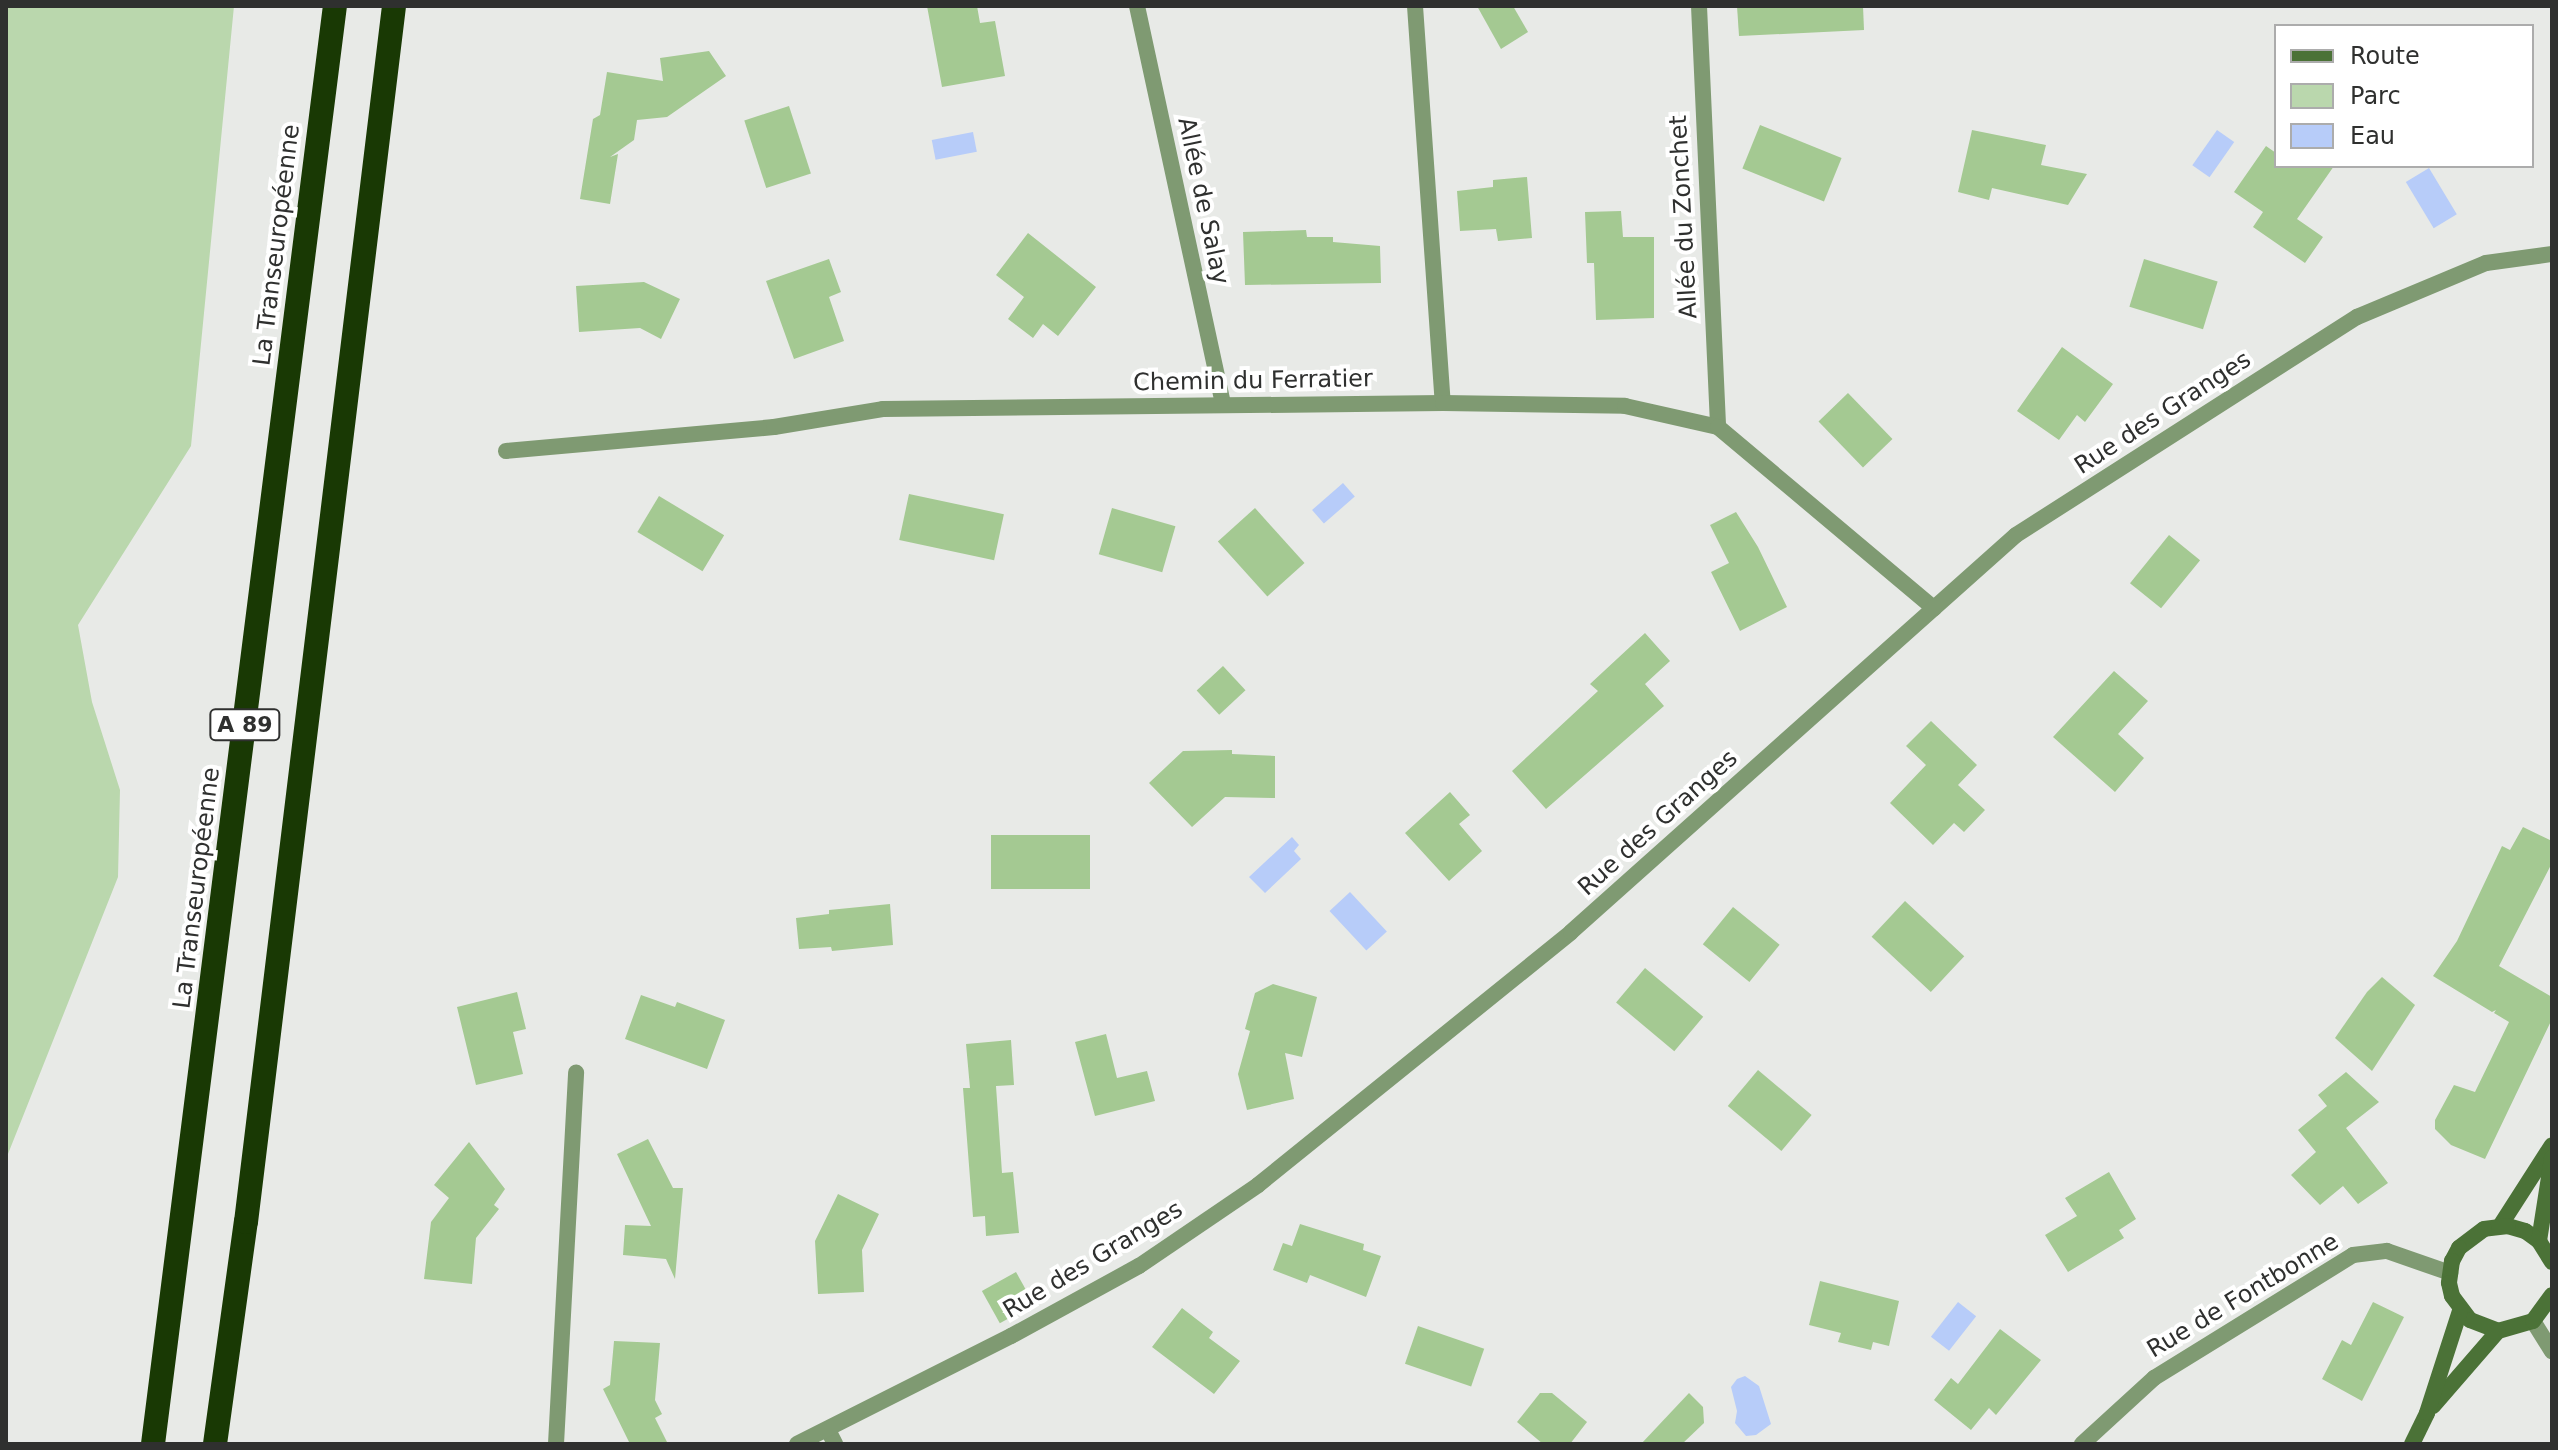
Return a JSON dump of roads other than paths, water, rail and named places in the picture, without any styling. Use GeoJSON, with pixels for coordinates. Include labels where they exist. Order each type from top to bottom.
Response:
{"type":"FeatureCollection","features":[{"type":"Feature","properties":{"kind":"highway","name":"La Transeuropéenne"},"geometry":{"type":"LineString","coordinates":[[153,1444],[335,6]]}},
{"type":"Feature","properties":{"kind":"highway","name":"A 89"},"geometry":{"type":"LineString","coordinates":[[215,1444],[246,1222],[394,6]]}},
{"type":"Feature","properties":{"kind":"main road"},"geometry":{"type":"LineString","coordinates":[[2500,1226],[2552,1145]]}},
{"type":"Feature","properties":{"kind":"main road"},"geometry":{"type":"LineString","coordinates":[[2539,1241],[2552,1158]]}},
{"type":"Feature","properties":{"kind":"main road"},"geometry":{"type":"LineString","coordinates":[[2552,1262],[2539,1241],[2525,1231],[2500,1226],[2472,1235],[2459,1248],[2450,1273],[2452,1296],[2460,1311],[2482,1327],[2498,1331],[2533,1321],[2552,1295]]}},
{"type":"Feature","properties":{"kind":"main road"},"geometry":{"type":"LineString","coordinates":[[2412,1444],[2427,1413],[2460,1311]]}},
{"type":"Feature","properties":{"kind":"main road"},"geometry":{"type":"LineString","coordinates":[[2427,1413],[2498,1331]]}},
{"type":"Feature","properties":{"kind":"street","name":"Allée de Salay"},"geometry":{"type":"LineString","coordinates":[[1137,6],[1223,405]]}},
{"type":"Feature","properties":{"kind":"street"},"geometry":{"type":"LineString","coordinates":[[1415,6],[1443,403]]}},
{"type":"Feature","properties":{"kind":"street","name":"Allée du Zonchet"},"geometry":{"type":"LineString","coordinates":[[1699,6],[1718,427]]}},
{"type":"Feature","properties":{"kind":"street","name":"Rue des Granges"},"geometry":{"type":"LineString","coordinates":[[797,1444],[832,1437],[1139,1266],[1258,1185],[1571,932],[2016,535],[2357,317],[2486,263],[2552,254]]}},
{"type":"Feature","properties":{"kind":"street","name":"Chemin du Ferratier"},"geometry":{"type":"LineString","coordinates":[[506,451],[774,427],[883,409],[1443,403],[1625,406],[1718,427],[1934,608]]}},
{"type":"Feature","properties":{"kind":"street"},"geometry":{"type":"LineString","coordinates":[[556,1444],[576,1073]]}},
{"type":"Feature","properties":{"kind":"street","name":"Rue de Fontbonne"},"geometry":{"type":"LineString","coordinates":[[2082,1444],[2154,1378],[2353,1255],[2387,1251],[2450,1273]]}},
{"type":"Feature","properties":{"kind":"street"},"geometry":{"type":"LineString","coordinates":[[2533,1321],[2552,1351]]}},
{"type":"Feature","properties":{"kind":"water"},"geometry":{"type":"Polygon","coordinates":[[[2217,130],[2234,142],[2210,177],[2192,165],[2217,130]]]}},
{"type":"Feature","properties":{"kind":"water"},"geometry":{"type":"Polygon","coordinates":[[[973,132],[977,152],[936,160],[932,140],[973,132]]]}},
{"type":"Feature","properties":{"kind":"water"},"geometry":{"type":"Polygon","coordinates":[[[2429,168],[2457,214],[2434,228],[2406,182],[2429,168]]]}},
{"type":"Feature","properties":{"kind":"water"},"geometry":{"type":"Polygon","coordinates":[[[1343,483],[1355,497],[1324,523],[1312,510],[1343,483]]]}},
{"type":"Feature","properties":{"kind":"water"},"geometry":{"type":"Polygon","coordinates":[[[1292,837],[1299,845],[1294,851],[1301,859],[1265,893],[1249,877],[1292,837]]]}},
{"type":"Feature","properties":{"kind":"water"},"geometry":{"type":"Polygon","coordinates":[[[1350,892],[1387,931],[1366,951],[1330,911],[1350,892]]]}},
{"type":"Feature","properties":{"kind":"water"},"geometry":{"type":"Polygon","coordinates":[[[1958,1302],[1976,1316],[1949,1351],[1931,1337],[1958,1302]]]}},
{"type":"Feature","properties":{"kind":"water"},"geometry":{"type":"Polygon","coordinates":[[[1745,1376],[1759,1386],[1771,1424],[1756,1435],[1746,1436],[1735,1423],[1737,1411],[1731,1387],[1737,1379],[1745,1376]]]}}]}
